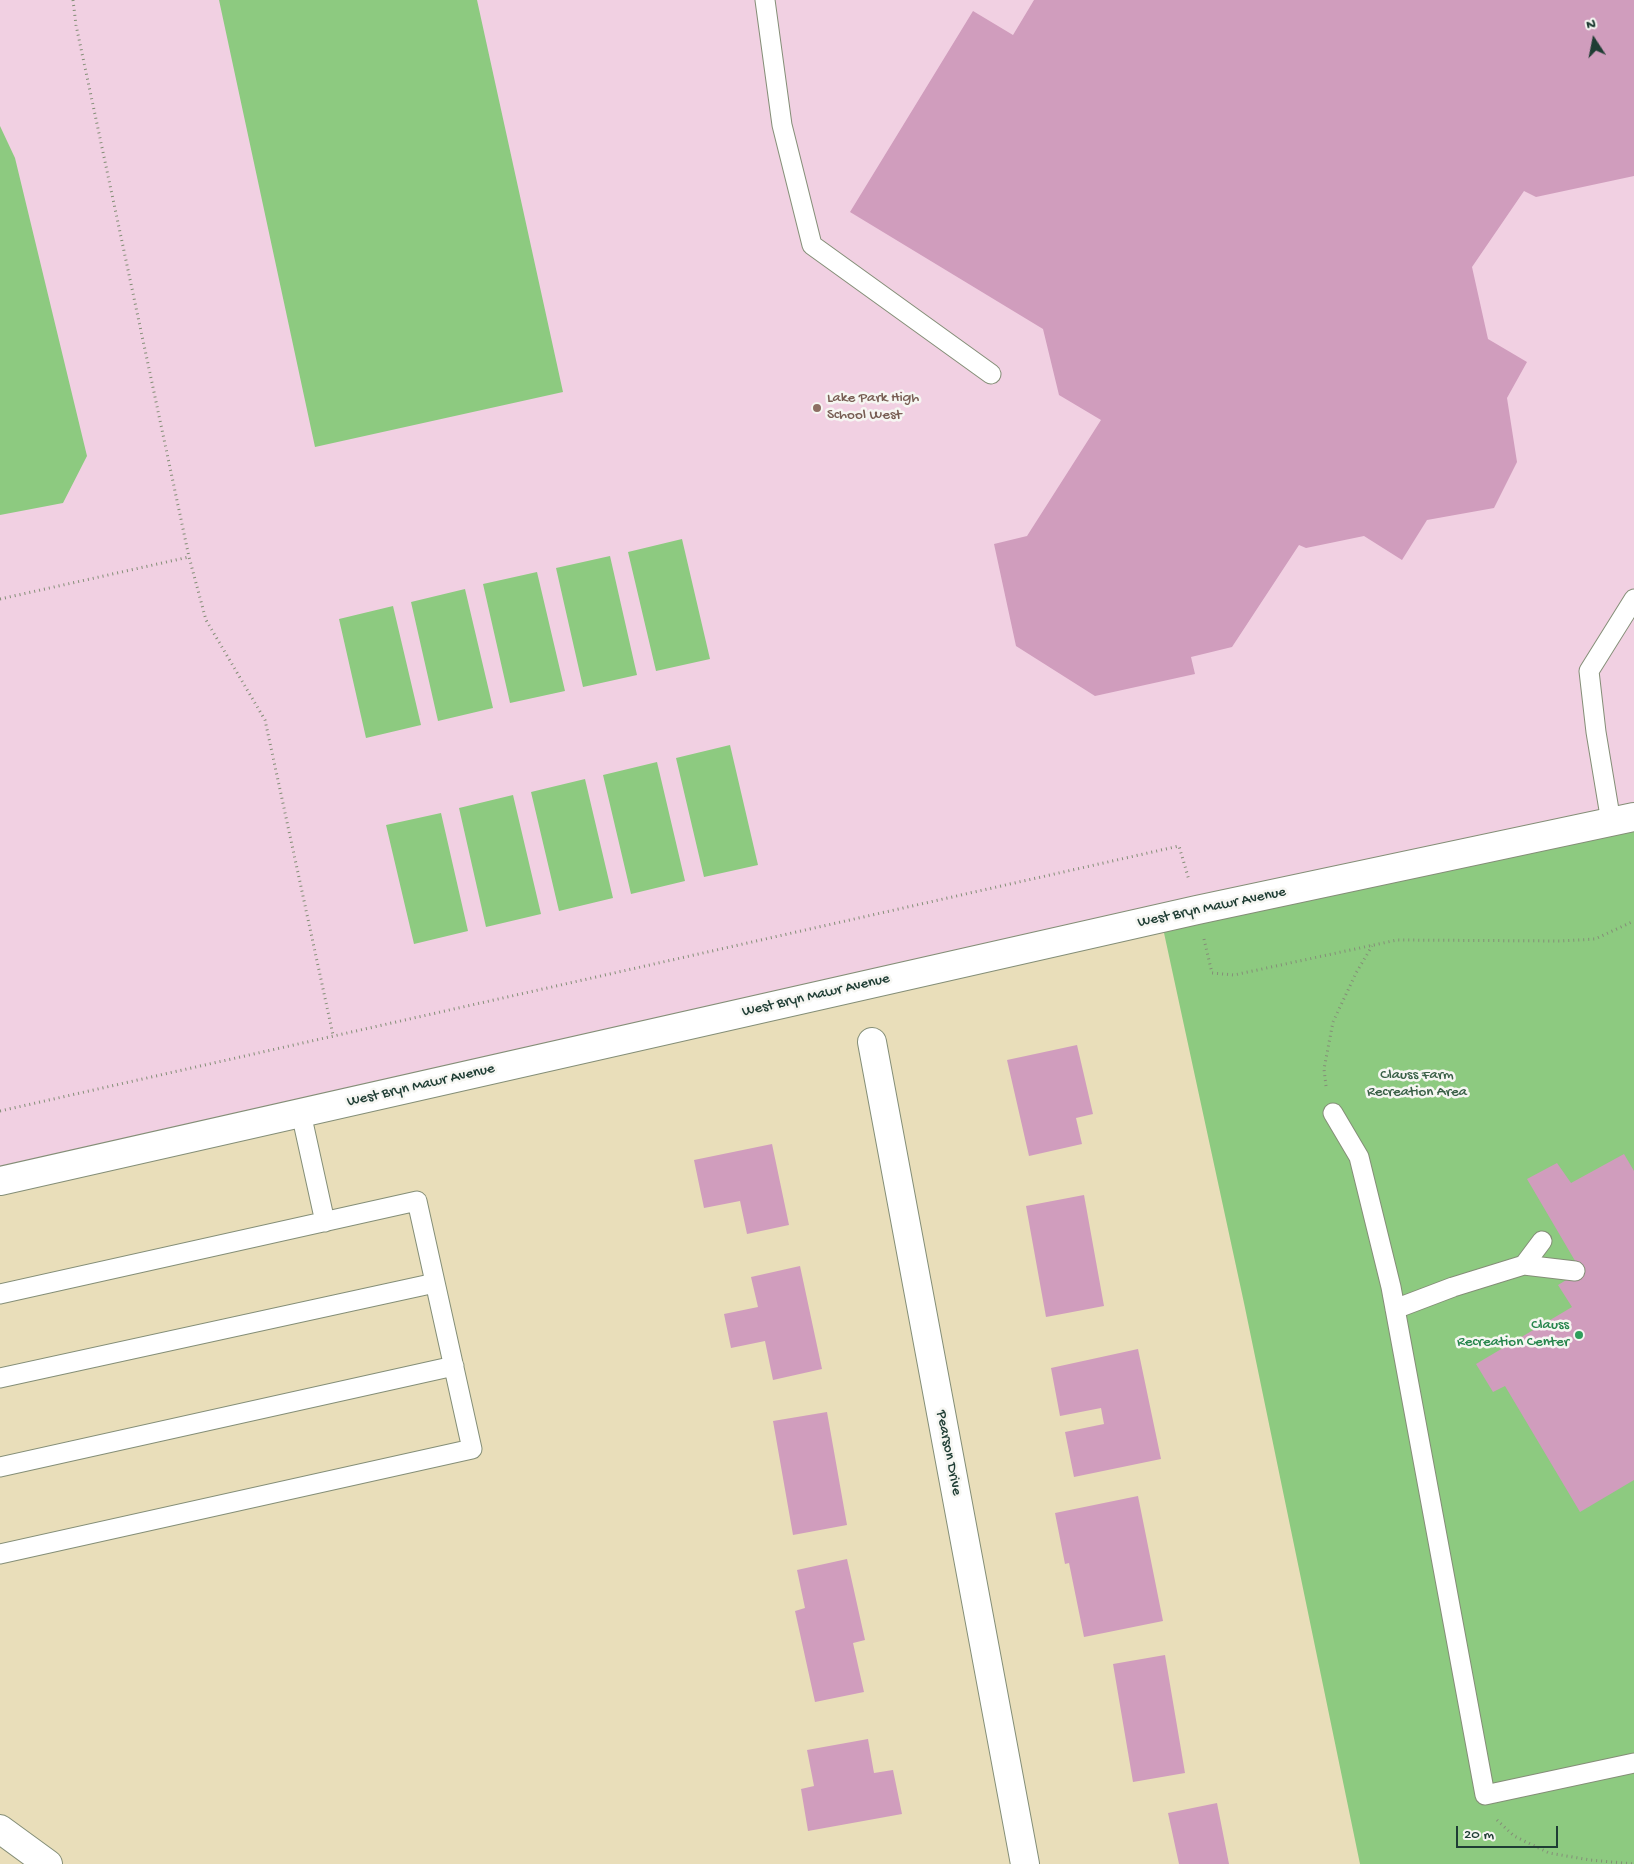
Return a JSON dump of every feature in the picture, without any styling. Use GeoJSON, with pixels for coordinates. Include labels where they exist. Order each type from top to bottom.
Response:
{"type":"FeatureCollection","features":[{"type":"Feature","properties":{"kind":"street","name":"West Bryn Mawr Avenue"},"geometry":{"type":"LineString","coordinates":[[0,1180],[1197,910],[1623,819]]}},
{"type":"Feature","properties":{"kind":"street","name":"Pearson Drive"},"geometry":{"type":"LineString","coordinates":[[872,1042],[1025,1864]]}},
{"type":"Feature","properties":{"kind":"street"},"geometry":{"type":"LineString","coordinates":[[0,1829],[48,1864]]}},
{"type":"Feature","properties":{"kind":"lane"},"geometry":{"type":"LineString","coordinates":[[765,0],[782,125],[812,245],[991,374]]}},
{"type":"Feature","properties":{"kind":"lane"},"geometry":{"type":"LineString","coordinates":[[1623,819],[1596,732],[1589,671],[1634,599]]}},
{"type":"Feature","properties":{"kind":"lane"},"geometry":{"type":"LineString","coordinates":[[301,1112],[325,1222]]}},
{"type":"Feature","properties":{"kind":"lane"},"geometry":{"type":"LineString","coordinates":[[1333,1113],[1359,1157],[1392,1287],[1484,1795],[1634,1763]]}},
{"type":"Feature","properties":{"kind":"lane"},"geometry":{"type":"LineString","coordinates":[[0,1294],[417,1202],[472,1449],[0,1554]]}},
{"type":"Feature","properties":{"kind":"lane"},"geometry":{"type":"LineString","coordinates":[[1524,1265],[1542,1240]]}},
{"type":"Feature","properties":{"kind":"lane"},"geometry":{"type":"LineString","coordinates":[[1395,1309],[1453,1287],[1524,1265],[1574,1271]]}},
{"type":"Feature","properties":{"kind":"lane"},"geometry":{"type":"LineString","coordinates":[[0,1378],[435,1283]]}},
{"type":"Feature","properties":{"kind":"lane"},"geometry":{"type":"LineString","coordinates":[[0,1467],[454,1366]]}},
{"type":"Feature","properties":{"kind":"path"},"geometry":{"type":"LineString","coordinates":[[73,0],[78,35],[189,557],[206,620],[265,720],[333,1036]]}},
{"type":"Feature","properties":{"kind":"path"},"geometry":{"type":"LineString","coordinates":[[0,599],[189,557]]}},
{"type":"Feature","properties":{"kind":"path"},"geometry":{"type":"LineString","coordinates":[[0,1111],[1179,846]]}},
{"type":"Feature","properties":{"kind":"path"},"geometry":{"type":"LineString","coordinates":[[1212,973],[1234,975],[1397,940],[1561,941],[1594,939],[1634,921]]}},
{"type":"Feature","properties":{"kind":"path"},"geometry":{"type":"LineString","coordinates":[[1333,1113],[1327,1093],[1324,1069],[1334,1022],[1350,986],[1373,945]]}},
{"type":"Feature","properties":{"kind":"path"},"geometry":{"type":"LineString","coordinates":[[1484,1795],[1494,1817],[1514,1836],[1549,1853],[1590,1860],[1634,1864]]}},
{"type":"Feature","properties":{"kind":"shaded area","name":"Lake Park High School West"},"geometry":{"type":"Polygon","coordinates":[[[0,0],[1634,0],[1634,817],[0,1182],[0,0]]]}},
{"type":"Feature","properties":{"kind":"green space"},"geometry":{"type":"Polygon","coordinates":[[[219,0],[477,0],[563,392],[315,447],[219,0]]]}},
{"type":"Feature","properties":{"kind":"green space"},"geometry":{"type":"Polygon","coordinates":[[[0,126],[15,158],[87,456],[63,503],[0,515],[0,126]]]}},
{"type":"Feature","properties":{"kind":"green space"},"geometry":{"type":"Polygon","coordinates":[[[682,539],[710,659],[656,671],[628,552],[682,539]]]}},
{"type":"Feature","properties":{"kind":"green space"},"geometry":{"type":"Polygon","coordinates":[[[610,556],[637,675],[583,687],[556,568],[610,556]]]}},
{"type":"Feature","properties":{"kind":"green space"},"geometry":{"type":"Polygon","coordinates":[[[537,572],[565,691],[510,703],[483,584],[537,572]]]}},
{"type":"Feature","properties":{"kind":"green space"},"geometry":{"type":"Polygon","coordinates":[[[465,589],[493,708],[438,721],[411,602],[465,589]]]}},
{"type":"Feature","properties":{"kind":"green space"},"geometry":{"type":"Polygon","coordinates":[[[393,606],[421,725],[366,738],[339,619],[393,606]]]}},
{"type":"Feature","properties":{"kind":"green space"},"geometry":{"type":"Polygon","coordinates":[[[730,745],[758,865],[704,877],[676,758],[730,745]]]}},
{"type":"Feature","properties":{"kind":"green space"},"geometry":{"type":"Polygon","coordinates":[[[657,762],[685,881],[631,894],[603,775],[657,762]]]}},
{"type":"Feature","properties":{"kind":"green space"},"geometry":{"type":"Polygon","coordinates":[[[585,779],[613,898],[559,911],[531,792],[585,779]]]}},
{"type":"Feature","properties":{"kind":"green space"},"geometry":{"type":"Polygon","coordinates":[[[513,795],[541,914],[486,927],[459,808],[513,795]]]}},
{"type":"Feature","properties":{"kind":"green space"},"geometry":{"type":"Polygon","coordinates":[[[441,813],[468,931],[414,944],[386,825],[441,813]]]}},
{"type":"Feature","properties":{"kind":"green space","name":"Clauss Farm Recreation Area"},"geometry":{"type":"Polygon","coordinates":[[[1634,817],[1634,1864],[1360,1864],[1244,1303],[1161,919],[1634,817]]]}},
{"type":"Feature","properties":{"kind":"building"},"geometry":{"type":"Polygon","coordinates":[[[1034,0],[1634,0],[1634,176],[1536,197],[1524,191],[1472,267],[1488,339],[1527,362],[1507,398],[1517,462],[1494,508],[1427,520],[1402,560],[1364,536],[1306,548],[1299,545],[1232,647],[1191,657],[1195,674],[1095,696],[1016,646],[994,544],[1027,536],[1101,420],[1059,395],[1043,329],[850,212],[973,11],[1013,35],[1034,0]]]}},
{"type":"Feature","properties":{"kind":"building"},"geometry":{"type":"Polygon","coordinates":[[[1077,1045],[1093,1114],[1076,1118],[1082,1144],[1029,1156],[1007,1060],[1077,1045]]]}},
{"type":"Feature","properties":{"kind":"building"},"geometry":{"type":"Polygon","coordinates":[[[772,1144],[789,1225],[747,1234],[740,1201],[704,1208],[694,1160],[772,1144]]]}},
{"type":"Feature","properties":{"kind":"building","name":"Clauss Recreation Center"},"geometry":{"type":"Polygon","coordinates":[[[1624,1154],[1634,1171],[1634,1480],[1580,1512],[1505,1386],[1493,1392],[1476,1364],[1572,1307],[1558,1285],[1581,1271],[1527,1179],[1557,1163],[1571,1183],[1624,1154]]]}},
{"type":"Feature","properties":{"kind":"building"},"geometry":{"type":"Polygon","coordinates":[[[1084,1195],[1104,1306],[1046,1317],[1026,1206],[1084,1195]]]}},
{"type":"Feature","properties":{"kind":"building"},"geometry":{"type":"Polygon","coordinates":[[[800,1266],[822,1369],[773,1380],[765,1341],[731,1348],[724,1314],[758,1307],[751,1277],[800,1266]]]}},
{"type":"Feature","properties":{"kind":"building"},"geometry":{"type":"Polygon","coordinates":[[[1138,1349],[1161,1459],[1074,1477],[1065,1432],[1104,1424],[1101,1408],[1060,1416],[1051,1368],[1138,1349]]]}},
{"type":"Feature","properties":{"kind":"building"},"geometry":{"type":"Polygon","coordinates":[[[827,1412],[847,1525],[793,1535],[773,1421],[827,1412]]]}},
{"type":"Feature","properties":{"kind":"building"},"geometry":{"type":"Polygon","coordinates":[[[1138,1496],[1163,1621],[1084,1637],[1069,1563],[1065,1564],[1055,1513],[1138,1496]]]}},
{"type":"Feature","properties":{"kind":"building"},"geometry":{"type":"Polygon","coordinates":[[[847,1559],[865,1640],[853,1643],[864,1692],[815,1702],[795,1611],[805,1608],[797,1570],[847,1559]]]}},
{"type":"Feature","properties":{"kind":"building"},"geometry":{"type":"Polygon","coordinates":[[[1165,1655],[1185,1773],[1133,1782],[1113,1664],[1165,1655]]]}},
{"type":"Feature","properties":{"kind":"building"},"geometry":{"type":"Polygon","coordinates":[[[868,1739],[874,1773],[893,1770],[902,1814],[808,1831],[801,1789],[814,1786],[807,1750],[868,1739]]]}},
{"type":"Feature","properties":{"kind":"building"},"geometry":{"type":"Polygon","coordinates":[[[1217,1803],[1229,1864],[1179,1864],[1168,1813],[1217,1803]]]}},
{"type":"Feature","properties":{"kind":"place","name":"Lake Park High School West"},"geometry":{"type":"Point","coordinates":[817,408]}},
{"type":"Feature","properties":{"kind":"place","name":"Clauss Recreation Center"},"geometry":{"type":"Point","coordinates":[1579,1335]}}]}
